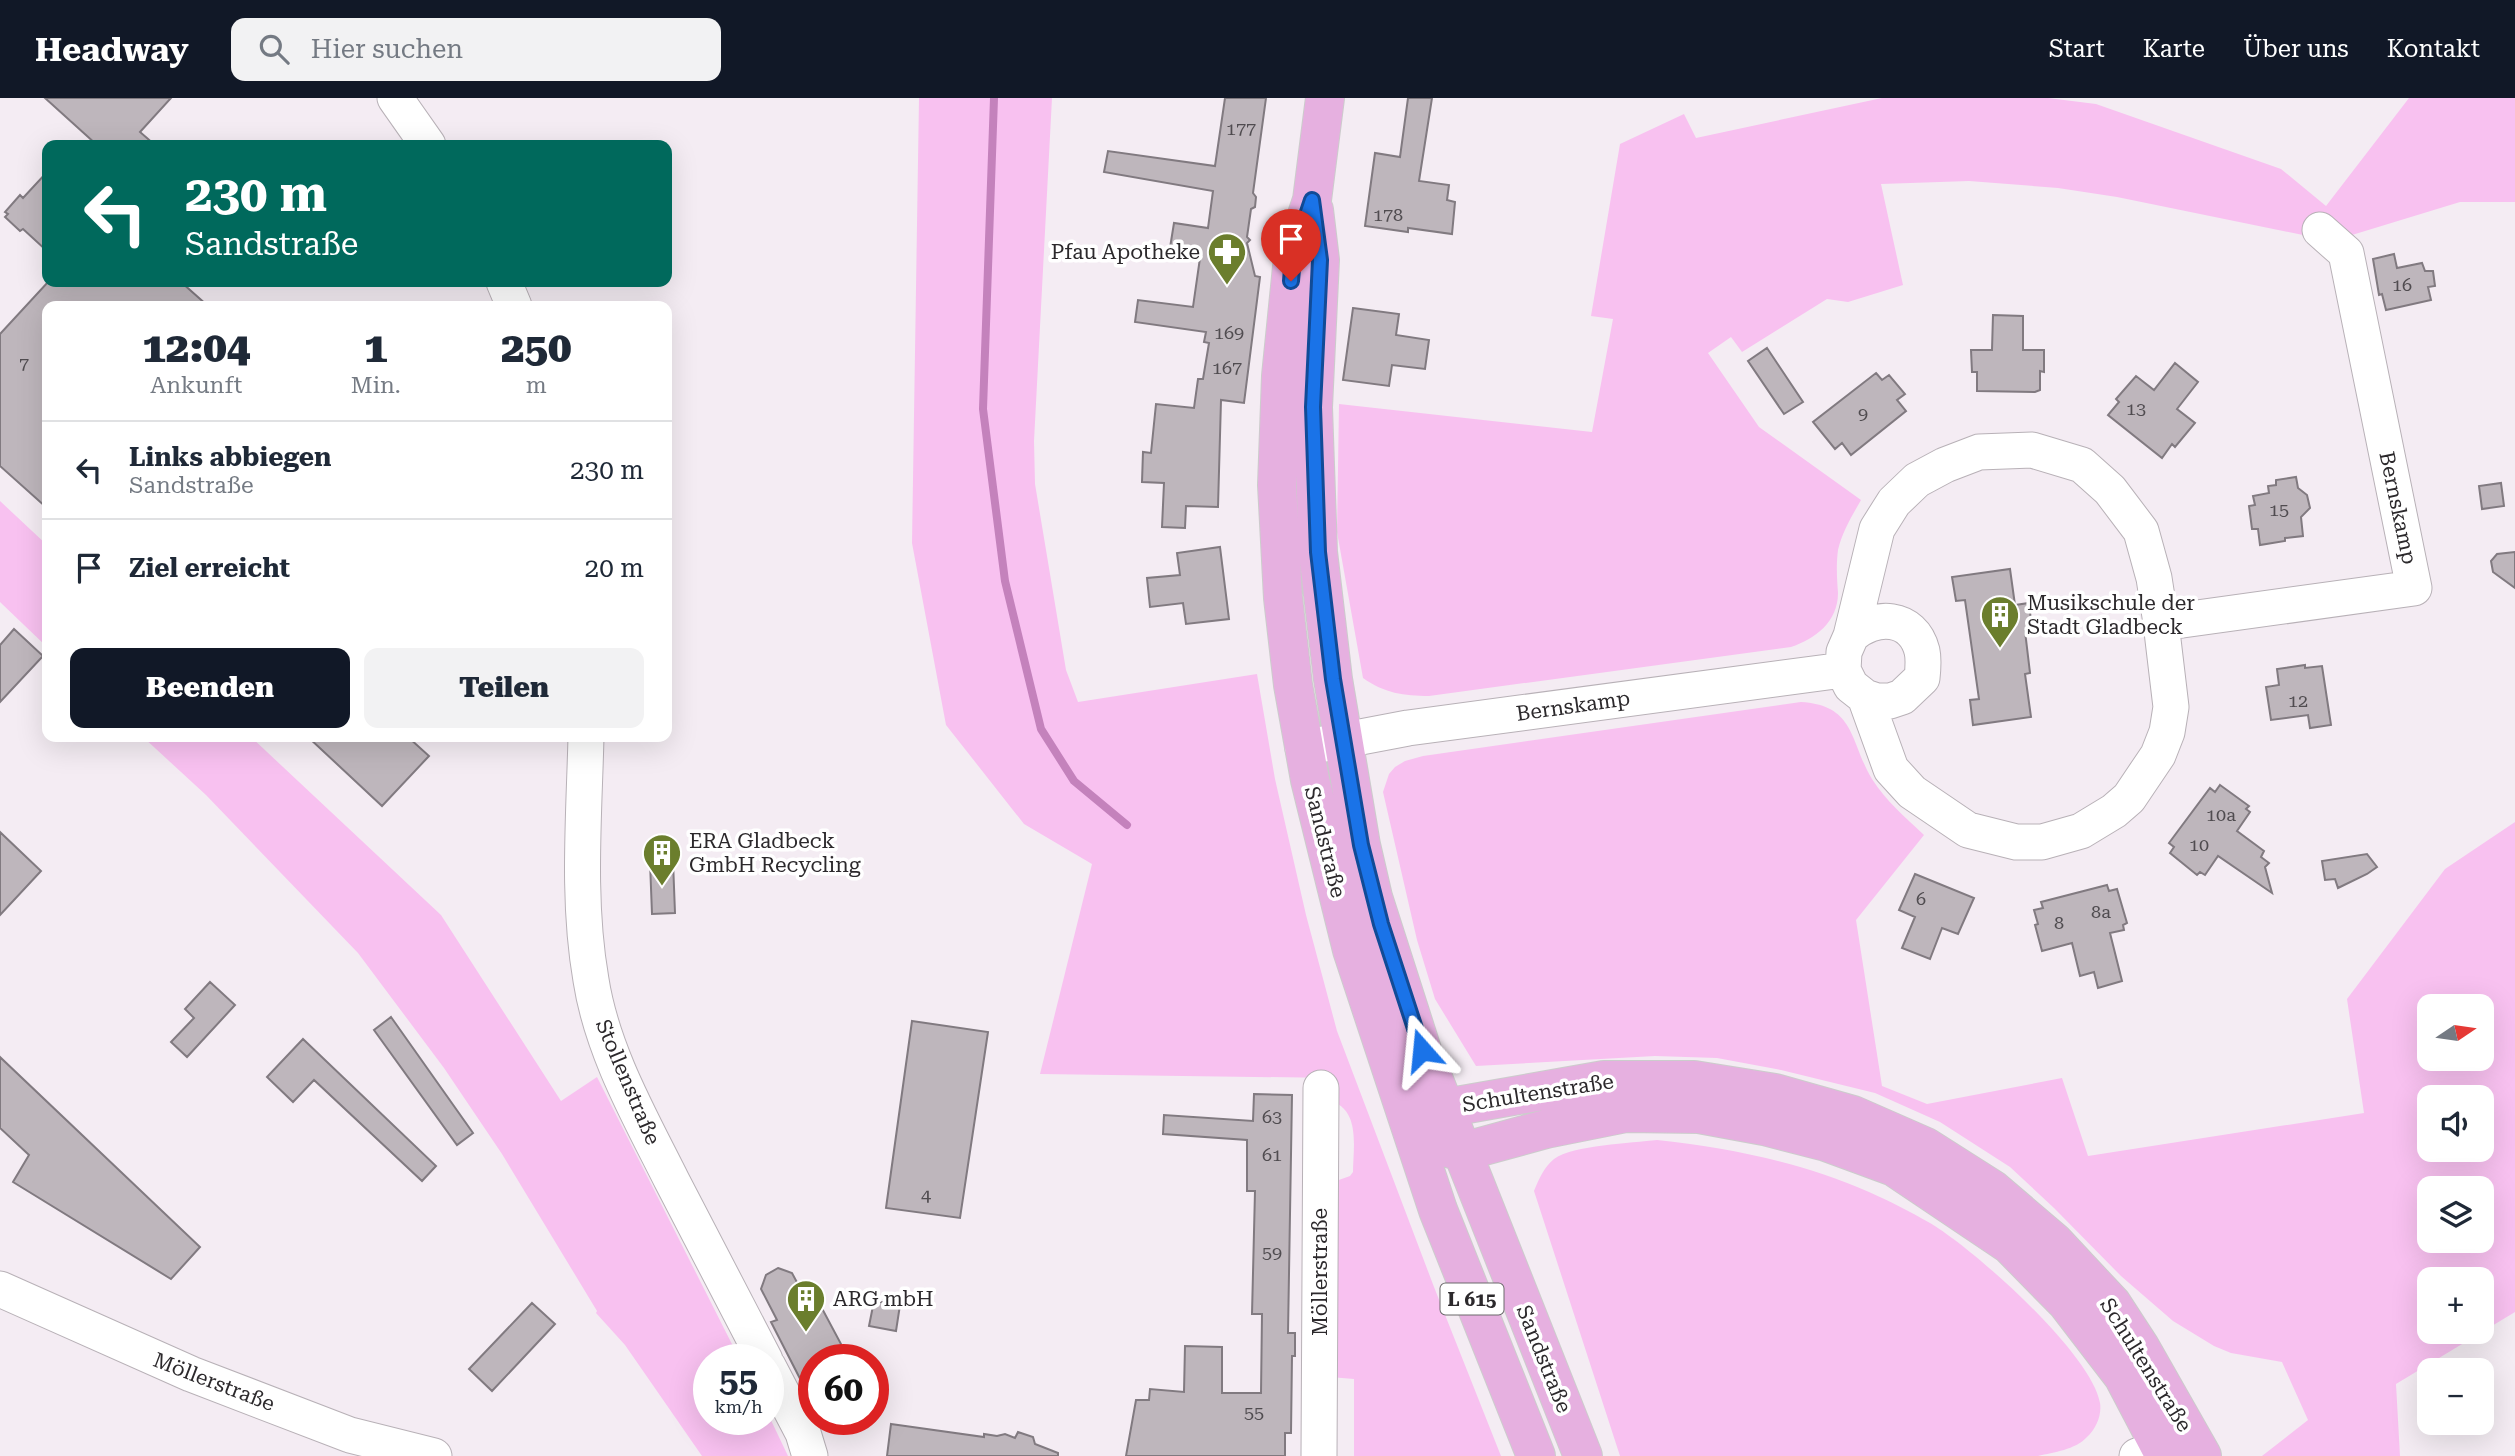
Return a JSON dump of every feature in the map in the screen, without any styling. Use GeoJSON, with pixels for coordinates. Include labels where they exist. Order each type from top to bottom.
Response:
{"type":"FeatureCollection","features":[{"type":"Feature","properties":{"kind":"main road","name":"Sandstraße"},"geometry":{"type":"LineString","coordinates":[[1325,98],[1312,200],[1293,257],[1281,376],[1277,485],[1283,598],[1293,685],[1303,748],[1352,950],[1438,1210],[1536,1456]]}},
{"type":"Feature","properties":{"kind":"main road","name":"Sandstraße"},"geometry":{"type":"LineString","coordinates":[[1312,200],[1320,260],[1313,407],[1318,552],[1343,740],[1361,845],[1374,897],[1422,1050],[1583,1456]]}},
{"type":"Feature","properties":{"kind":"main road","name":"Schultenstraße"},"geometry":{"type":"LineString","coordinates":[[1416,1139],[1445,1108],[1604,1080],[1695,1080],[1775,1093],[1853,1115],[1926,1147],[1992,1189],[2054,1242],[2112,1304],[2140,1347],[2202,1456]]}},
{"type":"Feature","properties":{"kind":"main road","name":"Schultenstraße"},"geometry":{"type":"LineString","coordinates":[[1462,1152],[1546,1129],[1626,1113],[1699,1114],[1764,1126],[1826,1142],[1894,1167],[2010,1245],[2067,1303],[2123,1376],[2154,1453]]}},
{"type":"Feature","properties":{"kind":"main road"},"geometry":{"type":"LineString","coordinates":[[1416,1139],[1462,1152]]}},
{"type":"Feature","properties":{"kind":"street"},"geometry":{"type":"LineString","coordinates":[[395,98],[424,140]]}},
{"type":"Feature","properties":{"kind":"street","name":"Bernskamp"},"geometry":{"type":"LineString","coordinates":[[2161,623],[2414,587],[2346,253],[2319,230]]}},
{"type":"Feature","properties":{"kind":"street"},"geometry":{"type":"LineString","coordinates":[[2032,450],[2082,465],[2110,490],[2141,531],[2154,578],[2161,623],[2171,707],[2167,732],[2158,755],[2144,779],[2115,811],[2081,831],[2042,842],[2016,842],[1968,830],[1912,792],[1891,769],[1865,697],[1852,686],[1843,670],[1844,652],[1852,636],[1877,529],[1894,502],[1917,480],[1945,465],[1979,452],[2032,450]]}},
{"type":"Feature","properties":{"kind":"street"},"geometry":{"type":"LineString","coordinates":[[1852,636],[1861,626],[1886,620],[1909,629],[1918,640],[1922,651],[1922,678],[1902,697],[1890,701],[1865,697]]}},
{"type":"Feature","properties":{"kind":"street","name":"Bernskamp"},"geometry":{"type":"LineString","coordinates":[[1303,748],[1422,726],[1843,670]]}},
{"type":"Feature","properties":{"kind":"street","name":"Stollenstraße"},"geometry":{"type":"LineString","coordinates":[[586,742],[582,885],[584,934],[600,1020],[641,1119],[757,1344]]}},
{"type":"Feature","properties":{"kind":"street","name":"Möllerstraße"},"geometry":{"type":"LineString","coordinates":[[1319,1456],[1321,1088]]}},
{"type":"Feature","properties":{"kind":"street","name":"Möllerstraße"},"geometry":{"type":"LineString","coordinates":[[0,1289],[181,1370],[350,1435],[434,1456]]}},
{"type":"Feature","properties":{"kind":"street"},"geometry":{"type":"LineString","coordinates":[[784,1397],[803,1433],[810,1456]]}},
{"type":"Feature","properties":{"kind":"street"},"geometry":{"type":"LineString","coordinates":[[2154,1453],[2202,1456]]}},
{"type":"Feature","properties":{"kind":"shaded area"},"geometry":{"type":"Polygon","coordinates":[[[919,98],[1052,98],[1034,441],[1035,484],[1066,670],[1078,702],[1257,674],[1275,779],[1306,915],[1337,1031],[1501,1456],[1354,1456],[1354,1379],[1330,1377],[1336,1181],[1350,1176],[1353,1172],[1354,1144],[1349,1116],[1336,1103],[1335,1078],[1040,1074],[1092,864],[1024,824],[946,725],[912,543],[919,98]]]}},
{"type":"Feature","properties":{"kind":"shaded area"},"geometry":{"type":"Polygon","coordinates":[[[1882,98],[2048,98],[2096,104],[2281,169],[2326,206],[2409,98],[2515,98],[2515,202],[2460,202],[2352,235],[2339,266],[2303,235],[2117,197],[2058,188],[1969,181],[1881,184],[1903,285],[1848,302],[1827,299],[1742,352],[1731,337],[1708,353],[1759,427],[1861,500],[1840,543],[1837,603],[1824,628],[1791,647],[1429,696],[1394,693],[1363,678],[1337,532],[1339,404],[1592,432],[1613,319],[1591,316],[1620,144],[1684,114],[1696,138],[1882,98]]]}},
{"type":"Feature","properties":{"kind":"shaded area"},"geometry":{"type":"Polygon","coordinates":[[[0,501],[42,540],[42,642],[0,602],[0,501]]]}},
{"type":"Feature","properties":{"kind":"shaded area"},"geometry":{"type":"Polygon","coordinates":[[[1801,702],[1832,710],[1849,728],[1877,787],[1924,835],[1856,920],[1882,1086],[1927,1104],[2062,1078],[2088,1156],[2364,1113],[2347,999],[2445,869],[2515,822],[2515,1312],[2494,1325],[2494,1267],[2417,1267],[2417,1344],[2462,1344],[2439,1358],[2417,1358],[2417,1371],[2396,1384],[2400,1456],[2262,1456],[2308,1420],[2282,1362],[2231,1353],[2173,1321],[2121,1276],[2010,1167],[1940,1122],[1875,1093],[1781,1070],[1717,1058],[1655,1056],[1476,1066],[1435,999],[1417,940],[1383,792],[1389,774],[1395,767],[1423,756],[1801,702]]]}},
{"type":"Feature","properties":{"kind":"shaded area"},"geometry":{"type":"Polygon","coordinates":[[[148,742],[256,742],[441,915],[561,1101],[597,1077],[732,1344],[693,1344],[693,1435],[778,1435],[788,1456],[702,1456],[625,1345],[596,1313],[502,1154],[444,1068],[358,953],[206,795],[148,742]]]}},
{"type":"Feature","properties":{"kind":"shaded area"},"geometry":{"type":"Polygon","coordinates":[[[1657,1140],[1738,1152],[1817,1172],[1869,1192],[1950,1236],[2001,1278],[2076,1357],[2092,1382],[2100,1403],[2098,1422],[2093,1430],[2077,1445],[2038,1456],[1620,1456],[1534,1191],[1547,1166],[1563,1154],[1588,1148],[1657,1140]]]}},
{"type":"Feature","properties":{"kind":"building"},"geometry":{"type":"Polygon","coordinates":[[[45,98],[171,98],[140,132],[149,140],[91,140],[45,98]]]}},
{"type":"Feature","properties":{"kind":"building"},"geometry":{"type":"Polygon","coordinates":[[[1225,98],[1266,98],[1253,193],[1256,197],[1255,207],[1251,209],[1247,237],[1250,240],[1247,243],[1255,276],[1260,277],[1244,403],[1221,400],[1218,507],[1186,506],[1185,528],[1162,527],[1164,483],[1142,482],[1143,452],[1151,453],[1156,404],[1194,408],[1198,379],[1203,379],[1209,343],[1204,342],[1206,332],[1135,322],[1138,300],[1193,307],[1200,258],[1169,254],[1174,223],[1208,228],[1213,191],[1104,172],[1108,151],[1215,166],[1225,98]]]}},
{"type":"Feature","properties":{"kind":"building"},"geometry":{"type":"Polygon","coordinates":[[[1408,98],[1432,98],[1419,181],[1449,185],[1447,200],[1455,202],[1452,234],[1365,226],[1375,153],[1400,157],[1408,98]]]}},
{"type":"Feature","properties":{"kind":"building"},"geometry":{"type":"Polygon","coordinates":[[[42,177],[42,246],[5,217],[8,214],[5,212],[20,195],[23,198],[42,177]]]}},
{"type":"Feature","properties":{"kind":"building"},"geometry":{"type":"Polygon","coordinates":[[[2394,254],[2397,268],[2422,263],[2425,271],[2433,271],[2435,286],[2428,287],[2431,300],[2386,310],[2382,294],[2379,295],[2373,259],[2394,254]]]}},
{"type":"Feature","properties":{"kind":"building"},"geometry":{"type":"Polygon","coordinates":[[[43,287],[187,287],[202,301],[42,301],[42,504],[0,466],[0,334],[43,287]]]}},
{"type":"Feature","properties":{"kind":"building"},"geometry":{"type":"Polygon","coordinates":[[[1353,308],[1399,314],[1396,335],[1429,340],[1425,369],[1392,365],[1389,386],[1343,380],[1353,308]]]}},
{"type":"Feature","properties":{"kind":"building"},"geometry":{"type":"Polygon","coordinates":[[[1993,315],[2023,316],[2023,350],[2044,350],[2044,372],[2040,371],[2040,390],[1977,391],[1977,372],[1972,372],[1971,350],[1992,350],[1993,315]]]}},
{"type":"Feature","properties":{"kind":"building"},"geometry":{"type":"Polygon","coordinates":[[[1767,348],[1803,402],[1784,414],[1748,361],[1767,348]]]}},
{"type":"Feature","properties":{"kind":"building"},"geometry":{"type":"Polygon","coordinates":[[[2175,363],[2198,382],[2177,409],[2195,423],[2175,447],[2172,444],[2162,458],[2108,415],[2119,402],[2116,399],[2136,376],[2154,390],[2175,363]]]}},
{"type":"Feature","properties":{"kind":"building"},"geometry":{"type":"Polygon","coordinates":[[[1876,373],[1882,380],[1889,375],[1905,394],[1897,400],[1906,411],[1851,455],[1842,443],[1835,449],[1813,422],[1876,373]]]}},
{"type":"Feature","properties":{"kind":"building"},"geometry":{"type":"Polygon","coordinates":[[[2296,477],[2298,488],[2307,495],[2310,508],[2301,517],[2303,536],[2260,545],[2258,529],[2252,529],[2249,506],[2255,505],[2253,496],[2269,493],[2268,486],[2276,485],[2276,480],[2296,477]]]}},
{"type":"Feature","properties":{"kind":"building"},"geometry":{"type":"Polygon","coordinates":[[[2501,483],[2504,506],[2482,509],[2479,486],[2501,483]]]}},
{"type":"Feature","properties":{"kind":"building"},"geometry":{"type":"Polygon","coordinates":[[[1220,547],[1229,619],[1186,624],[1183,603],[1150,607],[1147,578],[1180,575],[1177,553],[1220,547]]]}},
{"type":"Feature","properties":{"kind":"building"},"geometry":{"type":"Polygon","coordinates":[[[2515,552],[2515,588],[2493,572],[2491,561],[2497,554],[2515,552]]]}},
{"type":"Feature","properties":{"kind":"building","name":"Musikschule der Stadt Gladbeck"},"geometry":{"type":"Polygon","coordinates":[[[2010,569],[2015,605],[2029,603],[2032,630],[2025,631],[2030,673],[2025,674],[2031,717],[1973,725],[1970,700],[1979,699],[1965,600],[1956,601],[1952,577],[2010,569]]]}},
{"type":"Feature","properties":{"kind":"building"},"geometry":{"type":"Polygon","coordinates":[[[14,629],[42,657],[0,702],[0,645],[14,629]]]}},
{"type":"Feature","properties":{"kind":"building"},"geometry":{"type":"Polygon","coordinates":[[[2305,665],[2305,668],[2322,666],[2331,725],[2310,728],[2308,715],[2271,720],[2266,687],[2279,685],[2277,669],[2305,665]]]}},
{"type":"Feature","properties":{"kind":"building"},"geometry":{"type":"Polygon","coordinates":[[[313,742],[414,742],[429,756],[382,806],[313,742]]]}},
{"type":"Feature","properties":{"kind":"building"},"geometry":{"type":"Polygon","coordinates":[[[2220,785],[2249,806],[2246,809],[2250,812],[2237,831],[2264,851],[2261,857],[2269,863],[2265,867],[2272,893],[2218,856],[2205,875],[2200,872],[2197,875],[2170,853],[2174,847],[2169,843],[2210,788],[2215,792],[2220,785]]]}},
{"type":"Feature","properties":{"kind":"building"},"geometry":{"type":"Polygon","coordinates":[[[0,832],[41,871],[0,915],[0,832]]]}},
{"type":"Feature","properties":{"kind":"building"},"geometry":{"type":"Polygon","coordinates":[[[2367,854],[2377,867],[2367,874],[2338,888],[2335,879],[2325,880],[2322,861],[2367,854]]]}},
{"type":"Feature","properties":{"kind":"building","name":"ERA Gladbeck GmbH Recycling"},"geometry":{"type":"Polygon","coordinates":[[[673,861],[675,913],[652,914],[650,862],[673,861]]]}},
{"type":"Feature","properties":{"kind":"building"},"geometry":{"type":"Polygon","coordinates":[[[1915,874],[1974,898],[1958,934],[1942,928],[1930,959],[1902,948],[1915,917],[1899,910],[1915,874]]]}},
{"type":"Feature","properties":{"kind":"building"},"geometry":{"type":"Polygon","coordinates":[[[2107,885],[2109,891],[2117,889],[2127,923],[2123,925],[2124,930],[2110,933],[2122,981],[2098,988],[2094,972],[2080,976],[2072,943],[2042,951],[2034,910],[2043,908],[2041,902],[2107,885]]]}},
{"type":"Feature","properties":{"kind":"building"},"geometry":{"type":"Polygon","coordinates":[[[210,982],[235,1005],[187,1057],[171,1042],[194,1018],[185,1009],[210,982]]]}},
{"type":"Feature","properties":{"kind":"building"},"geometry":{"type":"Polygon","coordinates":[[[391,1017],[473,1133],[457,1145],[374,1030],[391,1017]]]}},
{"type":"Feature","properties":{"kind":"building"},"geometry":{"type":"Polygon","coordinates":[[[912,1021],[988,1032],[960,1218],[886,1208],[912,1021]]]}},
{"type":"Feature","properties":{"kind":"building"},"geometry":{"type":"Polygon","coordinates":[[[303,1039],[436,1166],[422,1181],[314,1080],[293,1102],[267,1077],[303,1039]]]}},
{"type":"Feature","properties":{"kind":"building"},"geometry":{"type":"Polygon","coordinates":[[[0,1057],[200,1247],[171,1279],[13,1182],[29,1155],[0,1128],[0,1057]]]}},
{"type":"Feature","properties":{"kind":"building"},"geometry":{"type":"Polygon","coordinates":[[[1254,1094],[1292,1095],[1288,1333],[1295,1333],[1295,1356],[1292,1356],[1291,1433],[1285,1433],[1285,1456],[1126,1456],[1136,1400],[1149,1400],[1150,1389],[1184,1392],[1185,1346],[1222,1347],[1222,1393],[1261,1393],[1262,1314],[1252,1314],[1255,1191],[1247,1191],[1247,1140],[1163,1134],[1164,1115],[1253,1121],[1254,1094]]]}},
{"type":"Feature","properties":{"kind":"building","name":"ARG mbH"},"geometry":{"type":"Polygon","coordinates":[[[778,1268],[792,1273],[808,1303],[817,1299],[841,1344],[798,1344],[798,1375],[771,1322],[777,1320],[761,1289],[766,1275],[778,1268]]]}},
{"type":"Feature","properties":{"kind":"building"},"geometry":{"type":"Polygon","coordinates":[[[874,1301],[900,1305],[896,1331],[869,1326],[874,1301]]]}},
{"type":"Feature","properties":{"kind":"building"},"geometry":{"type":"Polygon","coordinates":[[[532,1303],[555,1324],[492,1391],[469,1369],[532,1303]]]}},
{"type":"Feature","properties":{"kind":"building"},"geometry":{"type":"Polygon","coordinates":[[[891,1424],[984,1437],[984,1434],[1005,1434],[1015,1438],[1018,1432],[1033,1437],[1035,1444],[1058,1453],[1058,1456],[887,1456],[891,1424]]]}},
{"type":"Feature","properties":{"kind":"waterway"},"geometry":{"type":"LineString","coordinates":[[994,98],[983,409],[1005,581],[1041,729],[1074,781],[1127,825]]}},
{"type":"Feature","properties":{"kind":"place","name":"Pfau Apotheke"},"geometry":{"type":"Point","coordinates":[1227,286]}},
{"type":"Feature","properties":{"kind":"place","name":"Musikschule der Stadt Gladbeck"},"geometry":{"type":"Point","coordinates":[2000,649]}},
{"type":"Feature","properties":{"kind":"place","name":"ERA Gladbeck GmbH Recycling"},"geometry":{"type":"Point","coordinates":[662,887]}},
{"type":"Feature","properties":{"kind":"place","name":"ARG mbH"},"geometry":{"type":"Point","coordinates":[806,1333]}},
{"type":"Feature","properties":{"kind":"route"},"geometry":{"type":"LineString","coordinates":[[1291,281],[1293,257],[1312,200],[1320,260],[1313,407],[1318,552],[1333,679],[1361,845],[1381,924],[1422,1050]]}}]}
